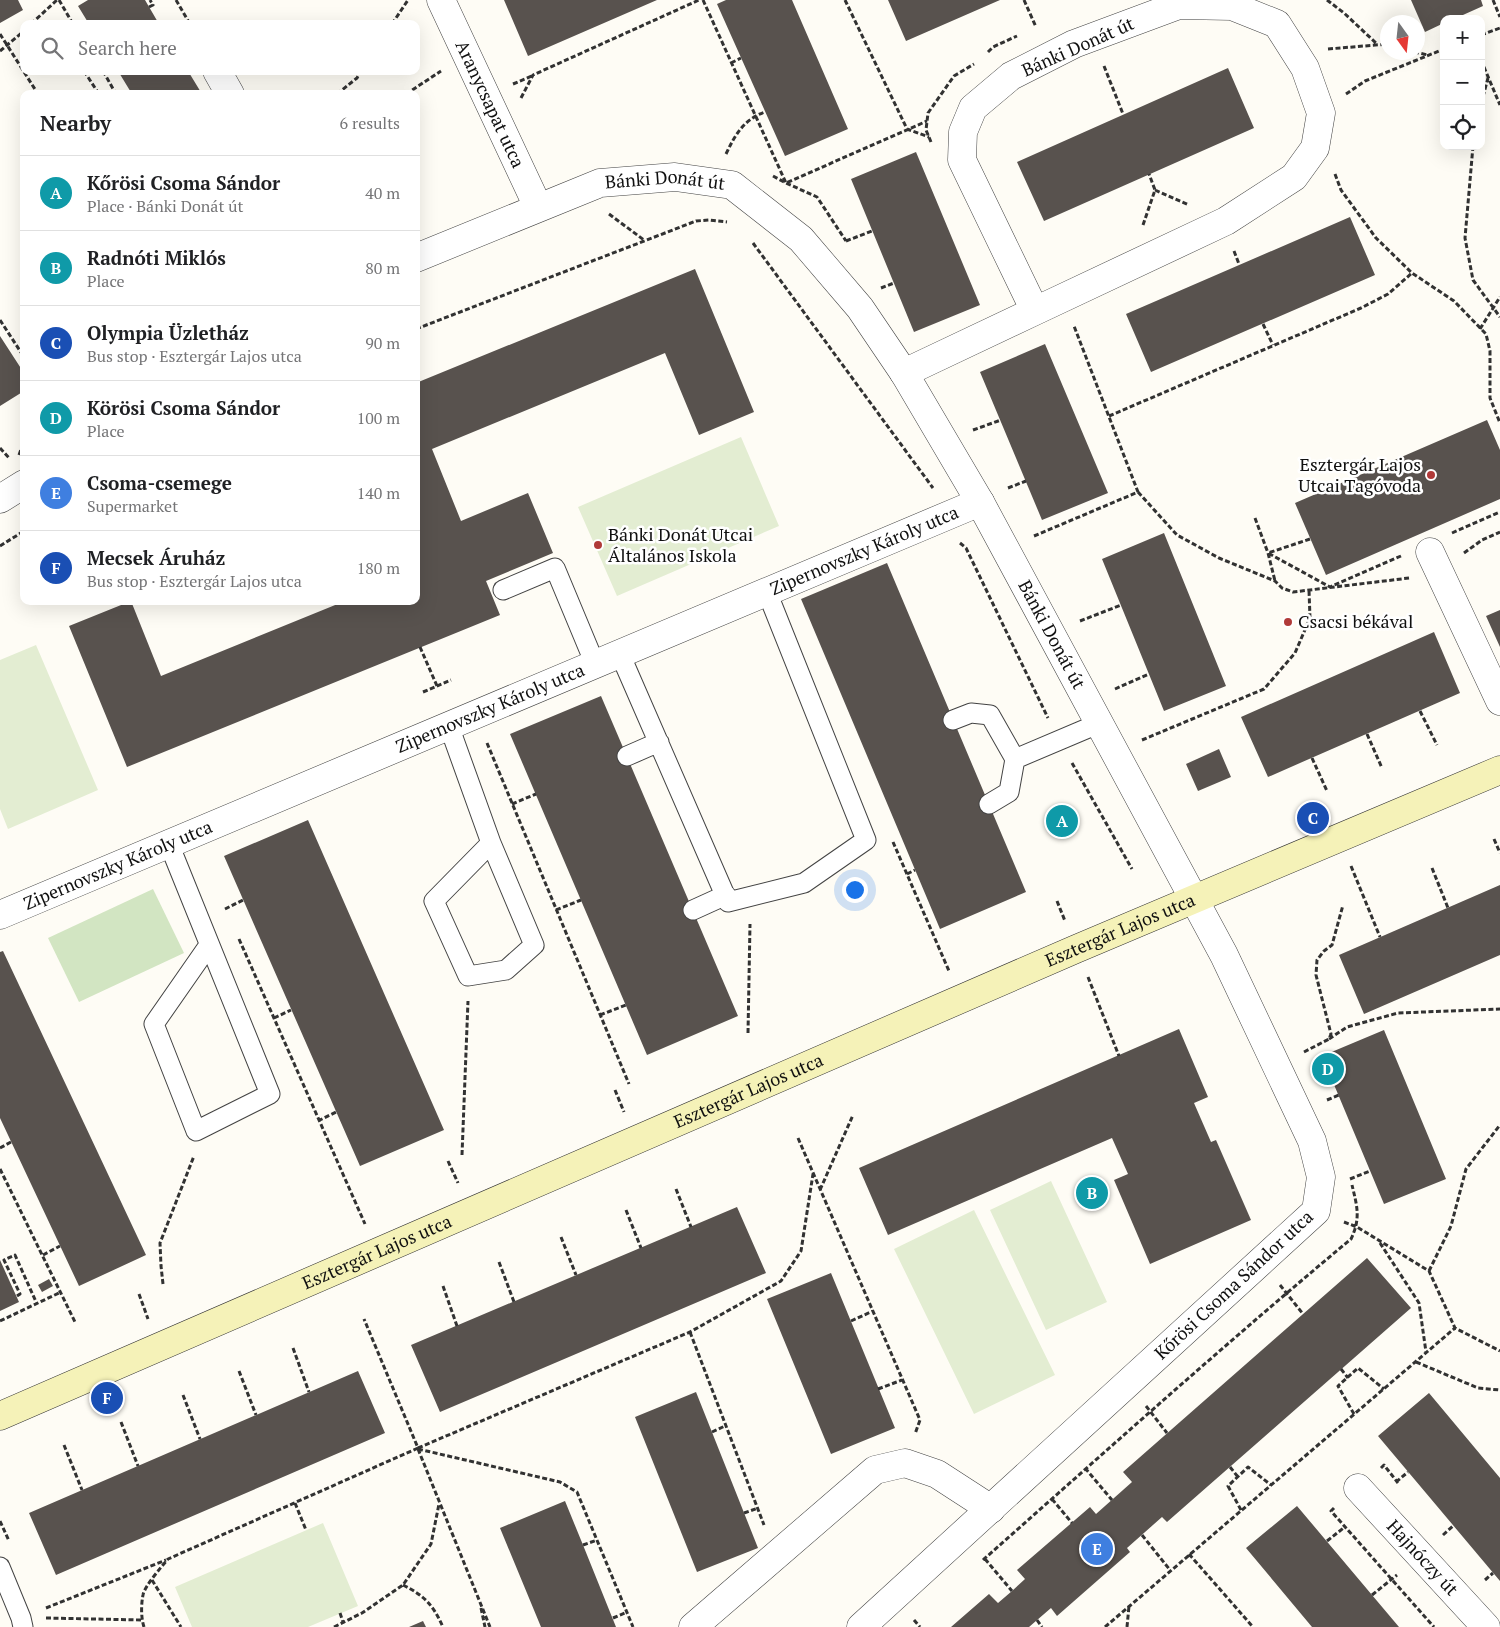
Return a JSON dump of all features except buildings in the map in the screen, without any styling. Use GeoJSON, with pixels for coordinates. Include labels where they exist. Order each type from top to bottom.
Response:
{"type":"FeatureCollection","features":[{"type":"Feature","properties":{"kind":"street","name":"Aranycsapat utca"},"geometry":{"type":"LineString","coordinates":[[441,0],[538,207]]}},
{"type":"Feature","properties":{"kind":"street","name":"Bánki Donát út"},"geometry":{"type":"LineString","coordinates":[[904,373],[1226,221],[1294,177],[1316,148],[1321,113],[1305,68],[1277,24],[1232,6],[1179,4],[1074,44],[1011,76],[973,108],[963,132],[962,160],[1035,311]]}},
{"type":"Feature","properties":{"kind":"street"},"geometry":{"type":"LineString","coordinates":[[219,75],[228,90]]}},
{"type":"Feature","properties":{"kind":"street","name":"Bánki Donát út"},"geometry":{"type":"LineString","coordinates":[[420,256],[600,183],[675,177],[732,185],[801,239],[860,308],[904,373],[980,502],[1194,899]]}},
{"type":"Feature","properties":{"kind":"street"},"geometry":{"type":"LineString","coordinates":[[0,499],[20,486]]}},
{"type":"Feature","properties":{"kind":"street","name":"Zipernovszky Károly utca"},"geometry":{"type":"LineString","coordinates":[[0,915],[980,502]]}},
{"type":"Feature","properties":{"kind":"street"},"geometry":{"type":"LineString","coordinates":[[1429,547],[1500,701]]}},
{"type":"Feature","properties":{"kind":"street","name":"Esztergár Lajos utca"},"geometry":{"type":"LineString","coordinates":[[0,1416],[1194,899],[1500,770]]}},
{"type":"Feature","properties":{"kind":"street","name":"Kőrösi Csoma Sándor utca"},"geometry":{"type":"LineString","coordinates":[[861,1627],[1316,1211],[1322,1177],[1312,1141],[1224,955],[1194,899]]}},
{"type":"Feature","properties":{"kind":"street"},"geometry":{"type":"LineString","coordinates":[[693,1627],[875,1470],[905,1463],[937,1474],[991,1509]]}},
{"type":"Feature","properties":{"kind":"street","name":"Hajnóczy út"},"geometry":{"type":"LineString","coordinates":[[1358,1488],[1486,1627]]}},
{"type":"Feature","properties":{"kind":"lane"},"geometry":{"type":"LineString","coordinates":[[503,590],[555,568],[658,742],[728,902],[804,883],[866,840],[767,592]]}},
{"type":"Feature","properties":{"kind":"lane"},"geometry":{"type":"LineString","coordinates":[[953,720],[972,713],[990,714],[1015,759],[1009,792],[989,804]]}},
{"type":"Feature","properties":{"kind":"lane"},"geometry":{"type":"LineString","coordinates":[[1015,759],[1100,723]]}},
{"type":"Feature","properties":{"kind":"lane"},"geometry":{"type":"LineString","coordinates":[[449,726],[492,842],[534,945],[506,970],[468,976],[434,901],[492,842]]}},
{"type":"Feature","properties":{"kind":"lane"},"geometry":{"type":"LineString","coordinates":[[627,756],[658,742]]}},
{"type":"Feature","properties":{"kind":"lane"},"geometry":{"type":"LineString","coordinates":[[169,844],[270,1094],[196,1130],[154,1024],[209,945]]}},
{"type":"Feature","properties":{"kind":"lane"},"geometry":{"type":"LineString","coordinates":[[693,910],[726,895]]}},
{"type":"Feature","properties":{"kind":"lane"},"geometry":{"type":"LineString","coordinates":[[0,1567],[25,1624]]}},
{"type":"Feature","properties":{"kind":"path"},"geometry":{"type":"LineString","coordinates":[[36,20],[58,0],[70,20]]}},
{"type":"Feature","properties":{"kind":"path"},"geometry":{"type":"LineString","coordinates":[[149,7],[153,5],[150,0]]}},
{"type":"Feature","properties":{"kind":"path"},"geometry":{"type":"LineString","coordinates":[[176,0],[188,20]]}},
{"type":"Feature","properties":{"kind":"path"},"geometry":{"type":"LineString","coordinates":[[395,20],[408,0]]}},
{"type":"Feature","properties":{"kind":"path"},"geometry":{"type":"LineString","coordinates":[[508,86],[698,0]]}},
{"type":"Feature","properties":{"kind":"path"},"geometry":{"type":"LineString","coordinates":[[703,0],[786,183]]}},
{"type":"Feature","properties":{"kind":"path"},"geometry":{"type":"LineString","coordinates":[[845,0],[908,129],[929,137]]}},
{"type":"Feature","properties":{"kind":"path"},"geometry":{"type":"LineString","coordinates":[[1024,0],[1036,27]]}},
{"type":"Feature","properties":{"kind":"path"},"geometry":{"type":"LineString","coordinates":[[1326,0],[1344,13],[1377,44]]}},
{"type":"Feature","properties":{"kind":"path"},"geometry":{"type":"LineString","coordinates":[[1493,0],[1500,17]]}},
{"type":"Feature","properties":{"kind":"path"},"geometry":{"type":"LineString","coordinates":[[1028,31],[1036,27],[1042,29]]}},
{"type":"Feature","properties":{"kind":"path"},"geometry":{"type":"LineString","coordinates":[[1485,34],[1500,28]]}},
{"type":"Feature","properties":{"kind":"path"},"geometry":{"type":"LineString","coordinates":[[1105,32],[1110,47],[1098,52],[1123,114]]}},
{"type":"Feature","properties":{"kind":"path"},"geometry":{"type":"LineString","coordinates":[[0,34],[20,66]]}},
{"type":"Feature","properties":{"kind":"path"},"geometry":{"type":"LineString","coordinates":[[0,51],[20,35]]}},
{"type":"Feature","properties":{"kind":"path"},"geometry":{"type":"LineString","coordinates":[[986,54],[993,46],[1019,35]]}},
{"type":"Feature","properties":{"kind":"path"},"geometry":{"type":"LineString","coordinates":[[1320,50],[1377,44]]}},
{"type":"Feature","properties":{"kind":"path"},"geometry":{"type":"LineString","coordinates":[[1342,99],[1365,82],[1440,51]]}},
{"type":"Feature","properties":{"kind":"path"},"geometry":{"type":"LineString","coordinates":[[1425,54],[1429,55]]}},
{"type":"Feature","properties":{"kind":"path"},"geometry":{"type":"LineString","coordinates":[[412,90],[452,64],[468,58]]}},
{"type":"Feature","properties":{"kind":"path"},"geometry":{"type":"LineString","coordinates":[[731,63],[742,58]]}},
{"type":"Feature","properties":{"kind":"path"},"geometry":{"type":"LineString","coordinates":[[933,146],[926,130],[928,114],[954,76],[980,61]]}},
{"type":"Feature","properties":{"kind":"path"},"geometry":{"type":"LineString","coordinates":[[1485,69],[1500,105]]}},
{"type":"Feature","properties":{"kind":"path"},"geometry":{"type":"LineString","coordinates":[[26,75],[35,90]]}},
{"type":"Feature","properties":{"kind":"path"},"geometry":{"type":"LineString","coordinates":[[87,75],[96,90]]}},
{"type":"Feature","properties":{"kind":"path"},"geometry":{"type":"LineString","coordinates":[[105,75],[114,90]]}},
{"type":"Feature","properties":{"kind":"path"},"geometry":{"type":"LineString","coordinates":[[342,90],[359,75]]}},
{"type":"Feature","properties":{"kind":"path"},"geometry":{"type":"LineString","coordinates":[[520,100],[533,75]]}},
{"type":"Feature","properties":{"kind":"path"},"geometry":{"type":"LineString","coordinates":[[1485,91],[1489,78]]}},
{"type":"Feature","properties":{"kind":"path"},"geometry":{"type":"LineString","coordinates":[[722,161],[736,134],[755,116],[765,112]]}},
{"type":"Feature","properties":{"kind":"path"},"geometry":{"type":"LineString","coordinates":[[786,183],[927,120]]}},
{"type":"Feature","properties":{"kind":"path"},"geometry":{"type":"LineString","coordinates":[[1473,150],[1465,238],[1473,280],[1500,317]]}},
{"type":"Feature","properties":{"kind":"path"},"geometry":{"type":"LineString","coordinates":[[1333,167],[1341,190],[1376,238],[1412,273],[1454,302],[1486,334],[1490,351],[1490,398],[1500,423]]}},
{"type":"Feature","properties":{"kind":"path"},"geometry":{"type":"LineString","coordinates":[[770,174],[817,197],[850,249]]}},
{"type":"Feature","properties":{"kind":"path"},"geometry":{"type":"LineString","coordinates":[[1149,174],[1155,190],[1142,228],[1151,224]]}},
{"type":"Feature","properties":{"kind":"path"},"geometry":{"type":"LineString","coordinates":[[1155,190],[1193,206],[1184,210]]}},
{"type":"Feature","properties":{"kind":"path"},"geometry":{"type":"LineString","coordinates":[[578,192],[645,241]]}},
{"type":"Feature","properties":{"kind":"path"},"geometry":{"type":"LineString","coordinates":[[846,241],[872,231]]}},
{"type":"Feature","properties":{"kind":"path"},"geometry":{"type":"LineString","coordinates":[[1234,250],[1239,264]]}},
{"type":"Feature","properties":{"kind":"path"},"geometry":{"type":"LineString","coordinates":[[1109,416],[1361,308],[1388,294],[1412,273]]}},
{"type":"Feature","properties":{"kind":"path"},"geometry":{"type":"LineString","coordinates":[[1480,329],[1500,297]]}},
{"type":"Feature","properties":{"kind":"path"},"geometry":{"type":"LineString","coordinates":[[0,320],[20,351]]}},
{"type":"Feature","properties":{"kind":"path"},"geometry":{"type":"LineString","coordinates":[[1072,320],[1138,492],[1177,536],[1219,558],[1275,581],[1282,588],[1293,592],[1415,576]]}},
{"type":"Feature","properties":{"kind":"path"},"geometry":{"type":"LineString","coordinates":[[1263,324],[1273,345]]}},
{"type":"Feature","properties":{"kind":"path"},"geometry":{"type":"LineString","coordinates":[[968,432],[1000,420]]}},
{"type":"Feature","properties":{"kind":"path"},"geometry":{"type":"LineString","coordinates":[[1030,538],[1138,492]]}},
{"type":"Feature","properties":{"kind":"path"},"geometry":{"type":"LineString","coordinates":[[1330,587],[1429,547],[1500,512]]}},
{"type":"Feature","properties":{"kind":"path"},"geometry":{"type":"LineString","coordinates":[[1255,518],[1268,553],[1275,581]]}},
{"type":"Feature","properties":{"kind":"path"},"geometry":{"type":"LineString","coordinates":[[0,546],[20,533]]}},
{"type":"Feature","properties":{"kind":"path"},"geometry":{"type":"LineString","coordinates":[[1268,553],[1310,539]]}},
{"type":"Feature","properties":{"kind":"path"},"geometry":{"type":"LineString","coordinates":[[1268,553],[1330,587]]}},
{"type":"Feature","properties":{"kind":"path"},"geometry":{"type":"LineString","coordinates":[[1140,741],[1264,689],[1295,653],[1310,618],[1309,590]]}},
{"type":"Feature","properties":{"kind":"path"},"geometry":{"type":"LineString","coordinates":[[1076,623],[1121,605]]}},
{"type":"Feature","properties":{"kind":"path"},"geometry":{"type":"LineString","coordinates":[[420,647],[437,686]]}},
{"type":"Feature","properties":{"kind":"path"},"geometry":{"type":"LineString","coordinates":[[1108,692],[1149,674]]}},
{"type":"Feature","properties":{"kind":"path"},"geometry":{"type":"LineString","coordinates":[[423,692],[451,680]]}},
{"type":"Feature","properties":{"kind":"path"},"geometry":{"type":"LineString","coordinates":[[1420,711],[1437,745]]}},
{"type":"Feature","properties":{"kind":"path"},"geometry":{"type":"LineString","coordinates":[[1367,734],[1382,768]]}},
{"type":"Feature","properties":{"kind":"path"},"geometry":{"type":"LineString","coordinates":[[483,735],[629,1084]]}},
{"type":"Feature","properties":{"kind":"path"},"geometry":{"type":"LineString","coordinates":[[1312,758],[1327,791]]}},
{"type":"Feature","properties":{"kind":"path"},"geometry":{"type":"LineString","coordinates":[[512,804],[536,794]]}},
{"type":"Feature","properties":{"kind":"path"},"geometry":{"type":"LineString","coordinates":[[1494,839],[1500,853]]}},
{"type":"Feature","properties":{"kind":"path"},"geometry":{"type":"LineString","coordinates":[[1432,868],[1448,908]]}},
{"type":"Feature","properties":{"kind":"path"},"geometry":{"type":"LineString","coordinates":[[907,874],[915,870]]}},
{"type":"Feature","properties":{"kind":"path"},"geometry":{"type":"LineString","coordinates":[[748,1033],[750,896]]}},
{"type":"Feature","properties":{"kind":"path"},"geometry":{"type":"LineString","coordinates":[[1364,897],[1380,937]]}},
{"type":"Feature","properties":{"kind":"path"},"geometry":{"type":"LineString","coordinates":[[221,900],[225,909],[243,900]]}},
{"type":"Feature","properties":{"kind":"path"},"geometry":{"type":"LineString","coordinates":[[556,910],[581,900]]}},
{"type":"Feature","properties":{"kind":"path"},"geometry":{"type":"LineString","coordinates":[[1329,1039],[1330,1034],[1316,975],[1317,960],[1332,945],[1343,906]]}},
{"type":"Feature","properties":{"kind":"path"},"geometry":{"type":"LineString","coordinates":[[237,936],[318,1122],[378,1252]]}},
{"type":"Feature","properties":{"kind":"path"},"geometry":{"type":"LineString","coordinates":[[462,1155],[468,976]]}},
{"type":"Feature","properties":{"kind":"path"},"geometry":{"type":"LineString","coordinates":[[600,1015],[626,1005]]}},
{"type":"Feature","properties":{"kind":"path"},"geometry":{"type":"LineString","coordinates":[[1303,1053],[1347,1027],[1398,1013],[1500,1009]]}},
{"type":"Feature","properties":{"kind":"path"},"geometry":{"type":"LineString","coordinates":[[274,1018],[291,1010]]}},
{"type":"Feature","properties":{"kind":"path"},"geometry":{"type":"LineString","coordinates":[[318,1122],[336,1112]]}},
{"type":"Feature","properties":{"kind":"path"},"geometry":{"type":"LineString","coordinates":[[820,1190],[853,1115]]}},
{"type":"Feature","properties":{"kind":"path"},"geometry":{"type":"LineString","coordinates":[[1429,1272],[1451,1226],[1466,1169],[1500,1125]]}},
{"type":"Feature","properties":{"kind":"path"},"geometry":{"type":"LineString","coordinates":[[163,1284],[160,1266],[160,1243],[207,1126]]}},
{"type":"Feature","properties":{"kind":"path"},"geometry":{"type":"LineString","coordinates":[[798,1138],[920,1420],[905,1463]]}},
{"type":"Feature","properties":{"kind":"path"},"geometry":{"type":"LineString","coordinates":[[0,1148],[11,1142]]}},
{"type":"Feature","properties":{"kind":"path"},"geometry":{"type":"LineString","coordinates":[[0,1169],[76,1322]]}},
{"type":"Feature","properties":{"kind":"path"},"geometry":{"type":"LineString","coordinates":[[1351,1179],[1370,1171]]}},
{"type":"Feature","properties":{"kind":"path"},"geometry":{"type":"LineString","coordinates":[[25,1624],[418,1448],[690,1332],[782,1281],[801,1251],[813,1174]]}},
{"type":"Feature","properties":{"kind":"path"},"geometry":{"type":"LineString","coordinates":[[676,1189],[691,1226]]}},
{"type":"Feature","properties":{"kind":"path"},"geometry":{"type":"LineString","coordinates":[[626,1210],[641,1248]]}},
{"type":"Feature","properties":{"kind":"path"},"geometry":{"type":"LineString","coordinates":[[1316,1211],[1356,1227],[1429,1272],[1455,1328],[1500,1351]]}},
{"type":"Feature","properties":{"kind":"path"},"geometry":{"type":"LineString","coordinates":[[561,1236],[576,1275]]}},
{"type":"Feature","properties":{"kind":"path"},"geometry":{"type":"LineString","coordinates":[[1378,1242],[1419,1303],[1426,1353]]}},
{"type":"Feature","properties":{"kind":"path"},"geometry":{"type":"LineString","coordinates":[[43,1255],[60,1246]]}},
{"type":"Feature","properties":{"kind":"path"},"geometry":{"type":"LineString","coordinates":[[16,1296],[20,1294],[4,1260],[15,1255],[37,1304]]}},
{"type":"Feature","properties":{"kind":"path"},"geometry":{"type":"LineString","coordinates":[[499,1262],[514,1302]]}},
{"type":"Feature","properties":{"kind":"path"},"geometry":{"type":"LineString","coordinates":[[1262,1262],[1303,1314]]}},
{"type":"Feature","properties":{"kind":"path"},"geometry":{"type":"LineString","coordinates":[[442,1286],[457,1326]]}},
{"type":"Feature","properties":{"kind":"path"},"geometry":{"type":"LineString","coordinates":[[0,1321],[61,1292]]}},
{"type":"Feature","properties":{"kind":"path"},"geometry":{"type":"LineString","coordinates":[[851,1321],[873,1311]]}},
{"type":"Feature","properties":{"kind":"path"},"geometry":{"type":"LineString","coordinates":[[364,1319],[490,1627]]}},
{"type":"Feature","properties":{"kind":"path"},"geometry":{"type":"LineString","coordinates":[[1105,1627],[1455,1328]]}},
{"type":"Feature","properties":{"kind":"path"},"geometry":{"type":"LineString","coordinates":[[690,1332],[776,1555]]}},
{"type":"Feature","properties":{"kind":"path"},"geometry":{"type":"LineString","coordinates":[[293,1348],[309,1392]]}},
{"type":"Feature","properties":{"kind":"path"},"geometry":{"type":"LineString","coordinates":[[1416,1362],[1478,1388],[1500,1390]]}},
{"type":"Feature","properties":{"kind":"path"},"geometry":{"type":"LineString","coordinates":[[1354,1414],[1338,1386],[1358,1368],[1384,1389]]}},
{"type":"Feature","properties":{"kind":"path"},"geometry":{"type":"LineString","coordinates":[[1341,1369],[1348,1378]]}},
{"type":"Feature","properties":{"kind":"path"},"geometry":{"type":"LineString","coordinates":[[239,1371],[256,1415]]}},
{"type":"Feature","properties":{"kind":"path"},"geometry":{"type":"LineString","coordinates":[[878,1389],[902,1380]]}},
{"type":"Feature","properties":{"kind":"path"},"geometry":{"type":"LineString","coordinates":[[183,1395],[200,1439]]}},
{"type":"Feature","properties":{"kind":"path"},"geometry":{"type":"LineString","coordinates":[[121,1422],[138,1466]]}},
{"type":"Feature","properties":{"kind":"path"},"geometry":{"type":"LineString","coordinates":[[712,1432],[726,1426]]}},
{"type":"Feature","properties":{"kind":"path"},"geometry":{"type":"LineString","coordinates":[[1064,1443],[1112,1500]]}},
{"type":"Feature","properties":{"kind":"path"},"geometry":{"type":"LineString","coordinates":[[64,1445],[82,1490]]}},
{"type":"Feature","properties":{"kind":"path"},"geometry":{"type":"LineString","coordinates":[[418,1448],[560,1482],[577,1492],[633,1627]]}},
{"type":"Feature","properties":{"kind":"path"},"geometry":{"type":"LineString","coordinates":[[1230,1467],[1238,1477]]}},
{"type":"Feature","properties":{"kind":"path"},"geometry":{"type":"LineString","coordinates":[[1241,1510],[1228,1486],[1248,1467],[1271,1485]]}},
{"type":"Feature","properties":{"kind":"path"},"geometry":{"type":"LineString","coordinates":[[1052,1499],[1072,1523]]}},
{"type":"Feature","properties":{"kind":"path"},"geometry":{"type":"LineString","coordinates":[[295,1503],[306,1530]]}},
{"type":"Feature","properties":{"kind":"path"},"geometry":{"type":"LineString","coordinates":[[334,1627],[362,1612],[403,1585],[431,1544],[439,1503]]}},
{"type":"Feature","properties":{"kind":"path"},"geometry":{"type":"LineString","coordinates":[[744,1513],[758,1508]]}},
{"type":"Feature","properties":{"kind":"path"},"geometry":{"type":"LineString","coordinates":[[964,1534],[1012,1591]]}},
{"type":"Feature","properties":{"kind":"path"},"geometry":{"type":"LineString","coordinates":[[1142,1536],[1170,1570]]}},
{"type":"Feature","properties":{"kind":"path"},"geometry":{"type":"LineString","coordinates":[[583,1545],[597,1540]]}},
{"type":"Feature","properties":{"kind":"path"},"geometry":{"type":"LineString","coordinates":[[1189,1554],[1253,1627]]}},
{"type":"Feature","properties":{"kind":"path"},"geometry":{"type":"LineString","coordinates":[[144,1627],[142,1620],[143,1593],[168,1559]]}},
{"type":"Feature","properties":{"kind":"path"},"geometry":{"type":"LineString","coordinates":[[152,1580],[181,1627]]}},
{"type":"Feature","properties":{"kind":"path"},"geometry":{"type":"LineString","coordinates":[[403,1585],[421,1594],[437,1613],[443,1627]]}},
{"type":"Feature","properties":{"kind":"path"},"geometry":{"type":"LineString","coordinates":[[479,1600],[485,1627]]}},
{"type":"Feature","properties":{"kind":"path"},"geometry":{"type":"LineString","coordinates":[[1127,1627],[1130,1606]]}},
{"type":"Feature","properties":{"kind":"path"},"geometry":{"type":"LineString","coordinates":[[612,1618],[627,1612]]}},
{"type":"Feature","properties":{"kind":"path"},"geometry":{"type":"LineString","coordinates":[[340,1613],[343,1622]]}},
{"type":"Feature","properties":{"kind":"path"},"geometry":{"type":"LineString","coordinates":[[25,1624],[142,1620]]}},
{"type":"Feature","properties":{"kind":"path"},"geometry":{"type":"LineString","coordinates":[[1037,1620],[1042,1627]]}},
{"type":"Feature","properties":{"kind":"green space"},"geometry":{"type":"Polygon","coordinates":[[[741,437],[779,526],[617,596],[578,507],[741,437]]]}},
{"type":"Feature","properties":{"kind":"green space"},"geometry":{"type":"Polygon","coordinates":[[[36,645],[98,790],[8,829],[0,809],[0,660],[36,645]]]}},
{"type":"Feature","properties":{"kind":"green space"},"geometry":{"type":"Polygon","coordinates":[[[153,889],[184,953],[79,1002],[48,938],[153,889]]]}},
{"type":"Feature","properties":{"kind":"green space"},"geometry":{"type":"Polygon","coordinates":[[[1051,1181],[1107,1302],[1046,1330],[990,1210],[1051,1181]]]}},
{"type":"Feature","properties":{"kind":"green space"},"geometry":{"type":"Polygon","coordinates":[[[974,1210],[1055,1375],[974,1414],[894,1249],[974,1210]]]}},
{"type":"Feature","properties":{"kind":"green space"},"geometry":{"type":"Polygon","coordinates":[[[323,1523],[358,1606],[308,1627],[192,1627],[175,1587],[323,1523]]]}},
{"type":"Feature","properties":{"kind":"place","name":"Esztergár Lajos Utcai Tagóvoda"},"geometry":{"type":"Point","coordinates":[1431,475]}},
{"type":"Feature","properties":{"kind":"place","name":"Bánki Donát Utcai Általános Iskola"},"geometry":{"type":"Point","coordinates":[598,545]}},
{"type":"Feature","properties":{"kind":"place","name":"Csacsi békával"},"geometry":{"type":"Point","coordinates":[1288,622]}},
{"type":"Feature","properties":{"kind":"place","name":"Olympia Üzletház"},"geometry":{"type":"Point","coordinates":[1313,818]}},
{"type":"Feature","properties":{"kind":"place","name":"Kőrösi Csoma Sándor"},"geometry":{"type":"Point","coordinates":[1062,821]}},
{"type":"Feature","properties":{"kind":"place","name":"Körösi Csoma Sándor"},"geometry":{"type":"Point","coordinates":[1328,1069]}},
{"type":"Feature","properties":{"kind":"place","name":"Radnóti Miklós"},"geometry":{"type":"Point","coordinates":[1092,1193]}},
{"type":"Feature","properties":{"kind":"place","name":"Mecsek Áruház"},"geometry":{"type":"Point","coordinates":[107,1398]}},
{"type":"Feature","properties":{"kind":"place","name":"Csoma-csemege"},"geometry":{"type":"Point","coordinates":[1097,1549]}}]}
